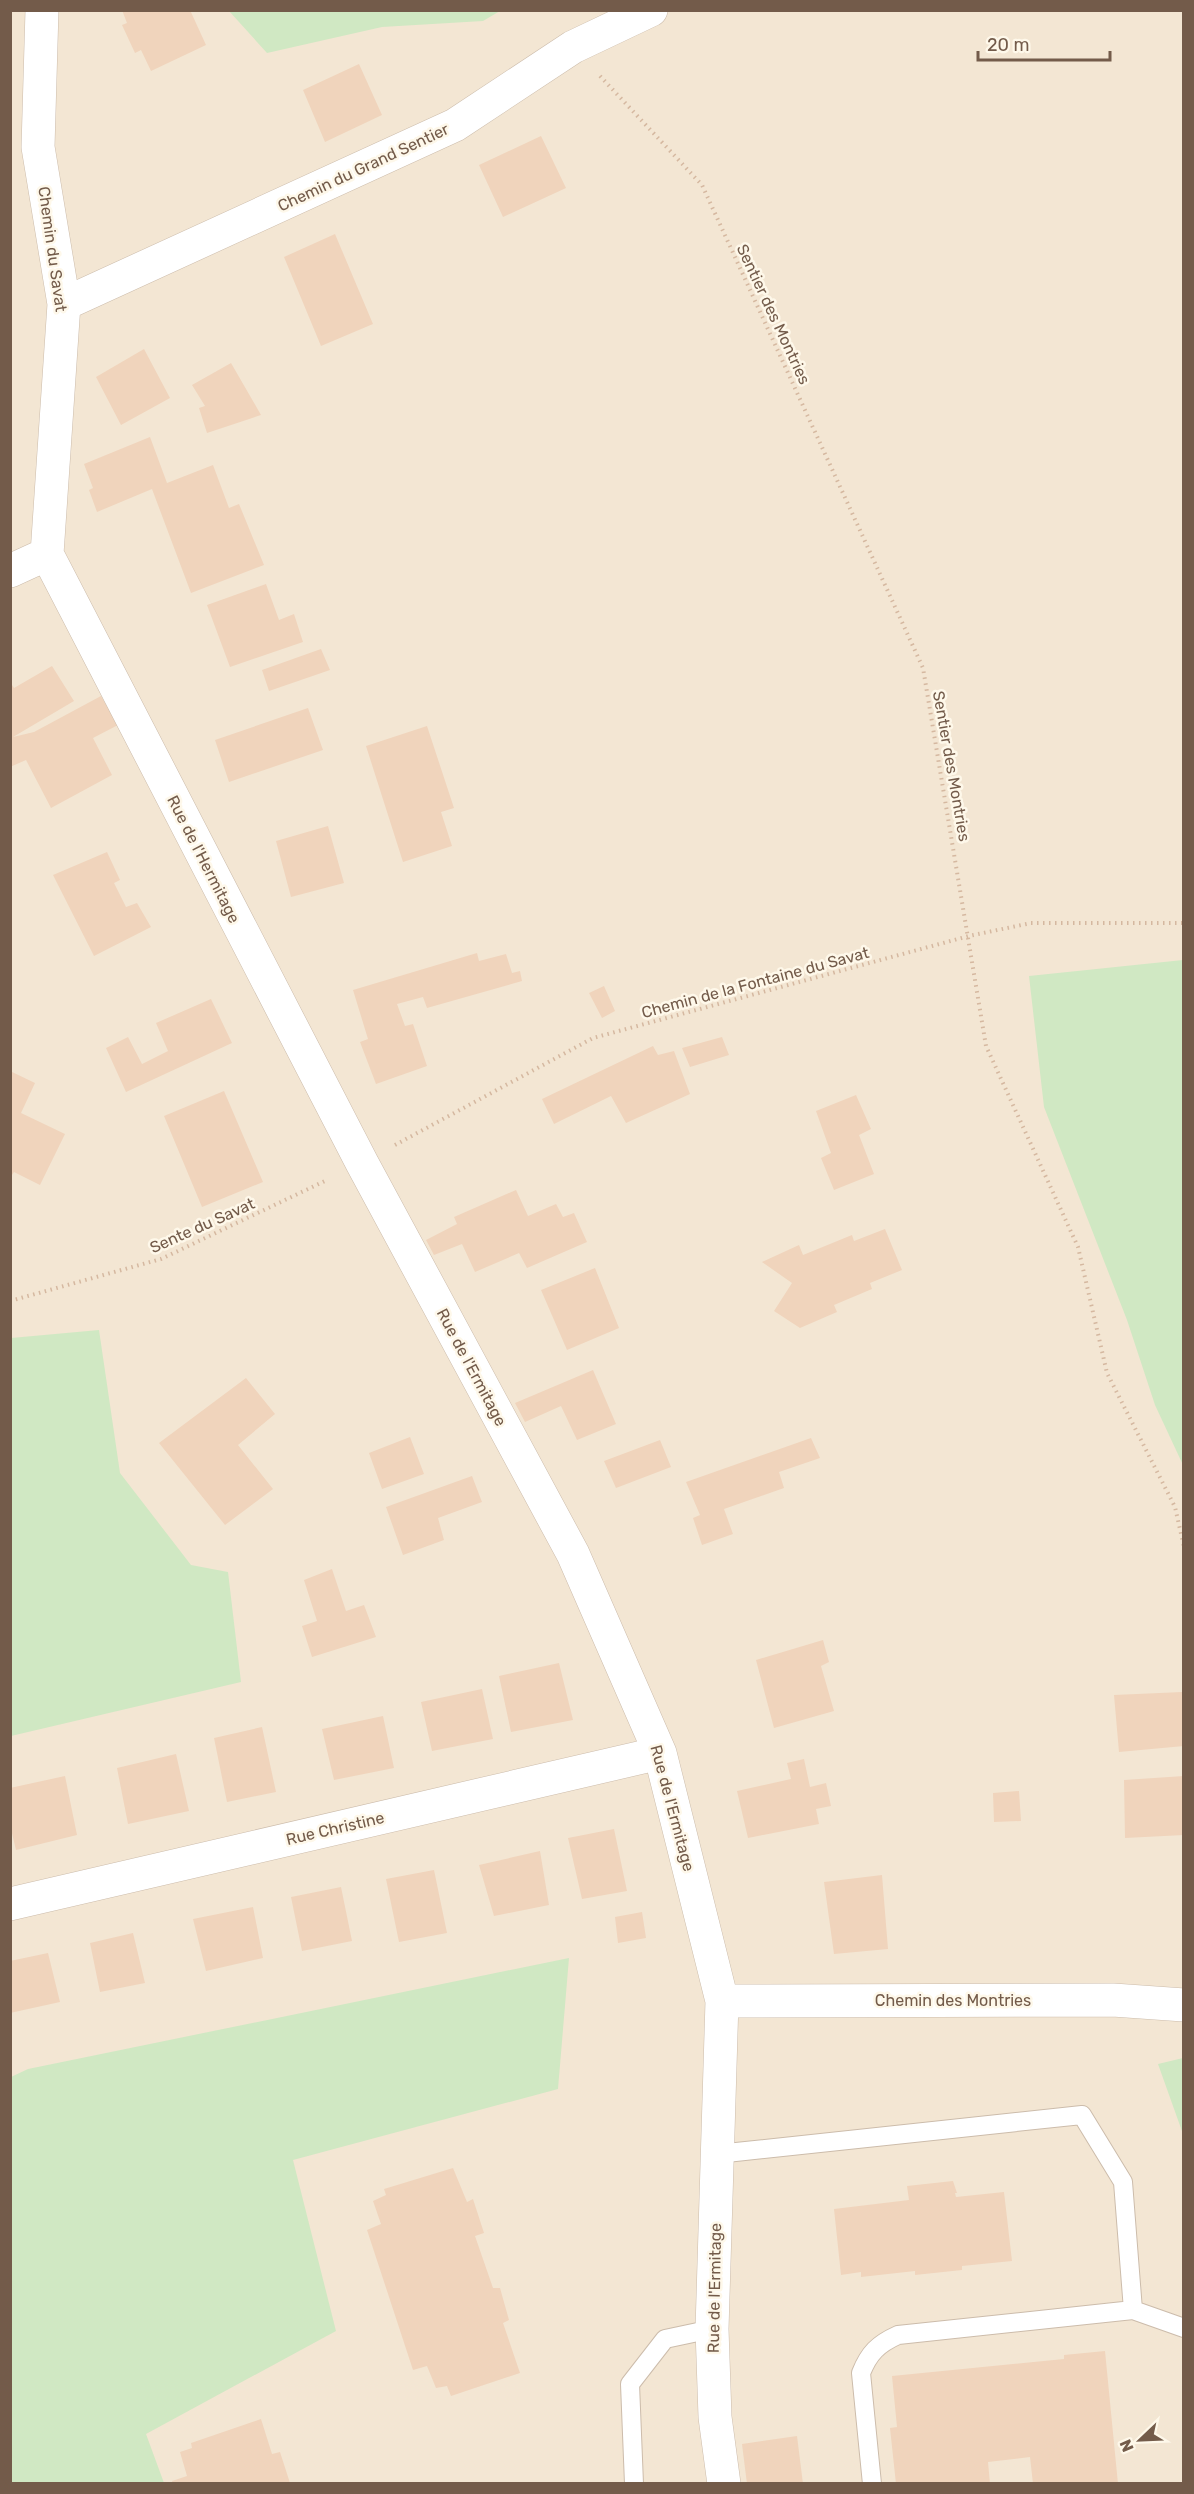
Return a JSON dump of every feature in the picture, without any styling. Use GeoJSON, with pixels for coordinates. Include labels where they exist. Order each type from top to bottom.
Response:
{"type":"FeatureCollection","features":[{"type":"Feature","properties":{"kind":"street","name":"Chemin du Savat"},"geometry":{"type":"LineString","coordinates":[[42,10],[38,147],[64,304],[47,554]]}},
{"type":"Feature","properties":{"kind":"street","name":"Chemin du Grand Sentier"},"geometry":{"type":"LineString","coordinates":[[64,304],[455,125],[573,47],[651,10]]}},
{"type":"Feature","properties":{"kind":"street"},"geometry":{"type":"LineString","coordinates":[[10,571],[47,554]]}},
{"type":"Feature","properties":{"kind":"street","name":"Rue de l'Hermitage"},"geometry":{"type":"LineString","coordinates":[[47,554],[362,1163]]}},
{"type":"Feature","properties":{"kind":"street","name":"Rue de l'Ermitage"},"geometry":{"type":"LineString","coordinates":[[362,1163],[573,1554],[660,1753],[722,2001],[712,2329],[714,2417],[724,2484]]}},
{"type":"Feature","properties":{"kind":"street","name":"Rue Christine"},"geometry":{"type":"LineString","coordinates":[[10,1904],[660,1753]]}},
{"type":"Feature","properties":{"kind":"street","name":"Chemin des Montries"},"geometry":{"type":"LineString","coordinates":[[722,2001],[1113,2000],[1184,2006]]}},
{"type":"Feature","properties":{"kind":"lane"},"geometry":{"type":"LineString","coordinates":[[717,2154],[1082,2115],[1123,2182],[1133,2310]]}},
{"type":"Feature","properties":{"kind":"lane"},"geometry":{"type":"LineString","coordinates":[[872,2484],[861,2373],[867,2358],[874,2349],[887,2340],[898,2335],[1133,2310],[1184,2328]]}},
{"type":"Feature","properties":{"kind":"lane"},"geometry":{"type":"LineString","coordinates":[[634,2484],[630,2384],[665,2339],[712,2329]]}},
{"type":"Feature","properties":{"kind":"path","name":"Sentier des Montries"},"geometry":{"type":"LineString","coordinates":[[573,47],[702,185],[923,668],[986,1046],[1078,1247],[1107,1373],[1175,1507],[1184,1547]]}},
{"type":"Feature","properties":{"kind":"path","name":"Chemin de la Fontaine du Savat"},"geometry":{"type":"LineString","coordinates":[[362,1163],[593,1038],[969,936],[1031,923],[1184,923]]}},
{"type":"Feature","properties":{"kind":"path","name":"Sente du Savat"},"geometry":{"type":"LineString","coordinates":[[10,1301],[161,1259],[362,1163]]}},
{"type":"Feature","properties":{"kind":"shaded area"},"geometry":{"type":"Polygon","coordinates":[[[11,11],[1183,11],[1183,2483],[11,2483],[11,11]]]}},
{"type":"Feature","properties":{"kind":"green space"},"geometry":{"type":"Polygon","coordinates":[[[229,11],[500,11],[483,21],[382,27],[267,53],[229,11]]]}},
{"type":"Feature","properties":{"kind":"green space"},"geometry":{"type":"Polygon","coordinates":[[[1184,960],[1183,1465],[1155,1405],[1127,1320],[1044,1107],[1029,976],[1184,960]]]}},
{"type":"Feature","properties":{"kind":"green space"},"geometry":{"type":"Polygon","coordinates":[[[99,1330],[120,1473],[191,1565],[228,1572],[241,1682],[11,1736],[11,1338],[99,1330]]]}},
{"type":"Feature","properties":{"kind":"green space"},"geometry":{"type":"Polygon","coordinates":[[[569,1958],[558,2089],[293,2160],[336,2331],[146,2434],[164,2483],[11,2483],[11,2077],[28,2069],[569,1958]]]}},
{"type":"Feature","properties":{"kind":"green space"},"geometry":{"type":"Polygon","coordinates":[[[1184,2058],[1183,2134],[1158,2064],[1184,2058]]]}},
{"type":"Feature","properties":{"kind":"building"},"geometry":{"type":"Polygon","coordinates":[[[122,10],[190,10],[206,45],[151,71],[141,50],[135,53],[122,25],[127,23],[122,10]]]}},
{"type":"Feature","properties":{"kind":"building"},"geometry":{"type":"Polygon","coordinates":[[[359,64],[382,115],[325,142],[303,90],[359,64]]]}},
{"type":"Feature","properties":{"kind":"building"},"geometry":{"type":"Polygon","coordinates":[[[541,136],[566,188],[503,217],[479,165],[541,136]]]}},
{"type":"Feature","properties":{"kind":"building"},"geometry":{"type":"Polygon","coordinates":[[[335,234],[373,324],[321,346],[284,257],[335,234]]]}},
{"type":"Feature","properties":{"kind":"building"},"geometry":{"type":"Polygon","coordinates":[[[144,349],[170,398],[121,425],[96,377],[144,349]]]}},
{"type":"Feature","properties":{"kind":"building"},"geometry":{"type":"Polygon","coordinates":[[[231,363],[261,415],[207,433],[199,408],[205,406],[192,385],[231,363]]]}},
{"type":"Feature","properties":{"kind":"building"},"geometry":{"type":"Polygon","coordinates":[[[150,437],[167,483],[213,465],[229,508],[239,504],[264,565],[191,593],[152,489],[97,512],[89,490],[93,488],[84,464],[150,437]]]}},
{"type":"Feature","properties":{"kind":"building"},"geometry":{"type":"Polygon","coordinates":[[[266,584],[279,620],[294,614],[303,642],[230,667],[207,605],[266,584]]]}},
{"type":"Feature","properties":{"kind":"building"},"geometry":{"type":"Polygon","coordinates":[[[321,649],[330,670],[269,691],[262,670],[321,649]]]}},
{"type":"Feature","properties":{"kind":"building"},"geometry":{"type":"Polygon","coordinates":[[[52,666],[74,701],[13,737],[34,732],[101,696],[118,725],[93,738],[112,775],[51,808],[26,760],[10,767],[10,682],[14,688],[52,666]]]}},
{"type":"Feature","properties":{"kind":"building"},"geometry":{"type":"Polygon","coordinates":[[[308,708],[323,750],[229,782],[215,740],[308,708]]]}},
{"type":"Feature","properties":{"kind":"building"},"geometry":{"type":"Polygon","coordinates":[[[427,726],[454,808],[441,812],[452,846],[403,862],[366,746],[427,726]]]}},
{"type":"Feature","properties":{"kind":"building"},"geometry":{"type":"Polygon","coordinates":[[[328,826],[344,883],[291,897],[276,841],[328,826]]]}},
{"type":"Feature","properties":{"kind":"building"},"geometry":{"type":"Polygon","coordinates":[[[107,852],[120,880],[114,883],[126,907],[137,903],[151,927],[94,956],[53,875],[107,852]]]}},
{"type":"Feature","properties":{"kind":"building"},"geometry":{"type":"Polygon","coordinates":[[[477,953],[479,961],[506,954],[512,973],[520,971],[522,981],[427,1008],[423,997],[397,1004],[405,1026],[413,1024],[427,1066],[376,1084],[360,1042],[368,1039],[353,990],[477,953]]]}},
{"type":"Feature","properties":{"kind":"building"},"geometry":{"type":"Polygon","coordinates":[[[604,986],[615,1011],[602,1018],[589,993],[604,986]]]}},
{"type":"Feature","properties":{"kind":"building"},"geometry":{"type":"Polygon","coordinates":[[[211,999],[232,1043],[126,1092],[106,1048],[128,1037],[142,1064],[168,1051],[156,1023],[211,999]]]}},
{"type":"Feature","properties":{"kind":"building"},"geometry":{"type":"Polygon","coordinates":[[[722,1037],[729,1055],[690,1067],[682,1048],[722,1037]]]}},
{"type":"Feature","properties":{"kind":"building"},"geometry":{"type":"Polygon","coordinates":[[[653,1046],[658,1055],[674,1051],[690,1094],[626,1123],[611,1096],[554,1124],[542,1099],[653,1046]]]}},
{"type":"Feature","properties":{"kind":"building"},"geometry":{"type":"Polygon","coordinates":[[[10,1071],[35,1083],[21,1113],[65,1134],[40,1185],[14,1172],[10,1178],[10,1071]]]}},
{"type":"Feature","properties":{"kind":"building"},"geometry":{"type":"Polygon","coordinates":[[[224,1091],[263,1182],[202,1207],[164,1116],[224,1091]]]}},
{"type":"Feature","properties":{"kind":"building"},"geometry":{"type":"Polygon","coordinates":[[[856,1095],[871,1129],[859,1135],[874,1174],[834,1190],[821,1158],[831,1153],[816,1111],[856,1095]]]}},
{"type":"Feature","properties":{"kind":"building"},"geometry":{"type":"Polygon","coordinates":[[[516,1190],[528,1216],[556,1204],[563,1217],[574,1213],[587,1242],[527,1268],[519,1253],[475,1272],[462,1244],[434,1255],[426,1240],[457,1224],[454,1217],[516,1190]]]}},
{"type":"Feature","properties":{"kind":"building"},"geometry":{"type":"Polygon","coordinates":[[[885,1229],[902,1270],[870,1283],[872,1289],[834,1305],[837,1312],[800,1328],[774,1311],[792,1283],[762,1262],[799,1245],[803,1255],[852,1235],[854,1241],[885,1229]]]}},
{"type":"Feature","properties":{"kind":"building"},"geometry":{"type":"Polygon","coordinates":[[[595,1268],[619,1328],[567,1350],[541,1290],[595,1268]]]}},
{"type":"Feature","properties":{"kind":"building"},"geometry":{"type":"Polygon","coordinates":[[[593,1370],[616,1424],[577,1440],[561,1406],[525,1422],[515,1403],[593,1370]]]}},
{"type":"Feature","properties":{"kind":"building"},"geometry":{"type":"Polygon","coordinates":[[[246,1378],[275,1414],[238,1445],[273,1489],[225,1525],[159,1443],[246,1378]]]}},
{"type":"Feature","properties":{"kind":"building"},"geometry":{"type":"Polygon","coordinates":[[[410,1437],[424,1474],[382,1489],[369,1453],[410,1437]]]}},
{"type":"Feature","properties":{"kind":"building"},"geometry":{"type":"Polygon","coordinates":[[[811,1438],[820,1458],[779,1472],[784,1488],[724,1509],[733,1534],[702,1545],[693,1518],[700,1515],[686,1482],[811,1438]]]}},
{"type":"Feature","properties":{"kind":"building"},"geometry":{"type":"Polygon","coordinates":[[[660,1440],[671,1467],[616,1488],[604,1461],[660,1440]]]}},
{"type":"Feature","properties":{"kind":"building"},"geometry":{"type":"Polygon","coordinates":[[[472,1476],[482,1502],[438,1518],[444,1540],[403,1555],[386,1507],[472,1476]]]}},
{"type":"Feature","properties":{"kind":"building"},"geometry":{"type":"Polygon","coordinates":[[[332,1569],[346,1611],[364,1605],[376,1637],[312,1657],[302,1626],[317,1621],[304,1580],[332,1569]]]}},
{"type":"Feature","properties":{"kind":"building"},"geometry":{"type":"Polygon","coordinates":[[[823,1640],[829,1662],[821,1666],[834,1711],[774,1728],[756,1660],[823,1640]]]}},
{"type":"Feature","properties":{"kind":"building"},"geometry":{"type":"Polygon","coordinates":[[[559,1663],[573,1720],[511,1732],[499,1676],[559,1663]]]}},
{"type":"Feature","properties":{"kind":"building"},"geometry":{"type":"Polygon","coordinates":[[[482,1689],[493,1739],[432,1751],[421,1702],[482,1689]]]}},
{"type":"Feature","properties":{"kind":"building"},"geometry":{"type":"Polygon","coordinates":[[[1182,1692],[1184,1746],[1119,1752],[1114,1695],[1182,1692]]]}},
{"type":"Feature","properties":{"kind":"building"},"geometry":{"type":"Polygon","coordinates":[[[383,1716],[394,1768],[334,1780],[322,1729],[383,1716]]]}},
{"type":"Feature","properties":{"kind":"building"},"geometry":{"type":"Polygon","coordinates":[[[262,1727],[276,1792],[227,1802],[214,1738],[262,1727]]]}},
{"type":"Feature","properties":{"kind":"building"},"geometry":{"type":"Polygon","coordinates":[[[176,1754],[189,1811],[128,1824],[117,1768],[176,1754]]]}},
{"type":"Feature","properties":{"kind":"building"},"geometry":{"type":"Polygon","coordinates":[[[804,1759],[810,1787],[826,1783],[831,1806],[816,1809],[819,1824],[748,1838],[737,1791],[791,1779],[787,1763],[804,1759]]]}},
{"type":"Feature","properties":{"kind":"building"},"geometry":{"type":"Polygon","coordinates":[[[65,1776],[77,1835],[16,1850],[10,1825],[10,1788],[65,1776]]]}},
{"type":"Feature","properties":{"kind":"building"},"geometry":{"type":"Polygon","coordinates":[[[1184,1776],[1184,1835],[1125,1838],[1124,1780],[1184,1776]]]}},
{"type":"Feature","properties":{"kind":"building"},"geometry":{"type":"Polygon","coordinates":[[[1019,1791],[1021,1821],[994,1822],[993,1793],[1019,1791]]]}},
{"type":"Feature","properties":{"kind":"building"},"geometry":{"type":"Polygon","coordinates":[[[614,1829],[627,1891],[582,1899],[568,1838],[614,1829]]]}},
{"type":"Feature","properties":{"kind":"building"},"geometry":{"type":"Polygon","coordinates":[[[540,1851],[549,1905],[494,1916],[479,1865],[540,1851]]]}},
{"type":"Feature","properties":{"kind":"building"},"geometry":{"type":"Polygon","coordinates":[[[434,1870],[447,1933],[399,1942],[386,1879],[434,1870]]]}},
{"type":"Feature","properties":{"kind":"building"},"geometry":{"type":"Polygon","coordinates":[[[882,1875],[888,1949],[834,1954],[824,1882],[882,1875]]]}},
{"type":"Feature","properties":{"kind":"building"},"geometry":{"type":"Polygon","coordinates":[[[341,1887],[352,1941],[302,1951],[291,1897],[341,1887]]]}},
{"type":"Feature","properties":{"kind":"building"},"geometry":{"type":"Polygon","coordinates":[[[253,1907],[263,1958],[206,1971],[193,1919],[253,1907]]]}},
{"type":"Feature","properties":{"kind":"building"},"geometry":{"type":"Polygon","coordinates":[[[642,1912],[646,1938],[618,1943],[615,1917],[642,1912]]]}},
{"type":"Feature","properties":{"kind":"building"},"geometry":{"type":"Polygon","coordinates":[[[133,1933],[145,1983],[100,1992],[90,1943],[133,1933]]]}},
{"type":"Feature","properties":{"kind":"building"},"geometry":{"type":"Polygon","coordinates":[[[48,1953],[60,2002],[10,2013],[10,1961],[48,1953]]]}},
{"type":"Feature","properties":{"kind":"building"},"geometry":{"type":"Polygon","coordinates":[[[453,2168],[467,2202],[473,2199],[484,2233],[475,2236],[493,2288],[500,2288],[509,2320],[503,2323],[520,2373],[451,2396],[447,2386],[436,2388],[427,2366],[413,2370],[367,2230],[381,2224],[373,2201],[386,2195],[384,2189],[453,2168]]]}},
{"type":"Feature","properties":{"kind":"building"},"geometry":{"type":"Polygon","coordinates":[[[953,2181],[956,2197],[1004,2192],[1012,2261],[962,2266],[962,2270],[915,2275],[915,2271],[861,2277],[861,2272],[841,2275],[834,2209],[909,2200],[907,2186],[953,2181]]]}},
{"type":"Feature","properties":{"kind":"building"},"geometry":{"type":"Polygon","coordinates":[[[1105,2351],[1118,2484],[1033,2484],[1030,2457],[988,2462],[990,2484],[896,2484],[890,2428],[897,2427],[892,2376],[1064,2359],[1064,2355],[1105,2351]]]}},
{"type":"Feature","properties":{"kind":"building"},"geometry":{"type":"Polygon","coordinates":[[[261,2419],[272,2454],[280,2452],[290,2483],[173,2484],[172,2481],[187,2476],[180,2452],[192,2448],[191,2443],[261,2419]]]}},
{"type":"Feature","properties":{"kind":"building"},"geometry":{"type":"Polygon","coordinates":[[[797,2436],[803,2484],[747,2484],[742,2444],[797,2436]]]}}]}
